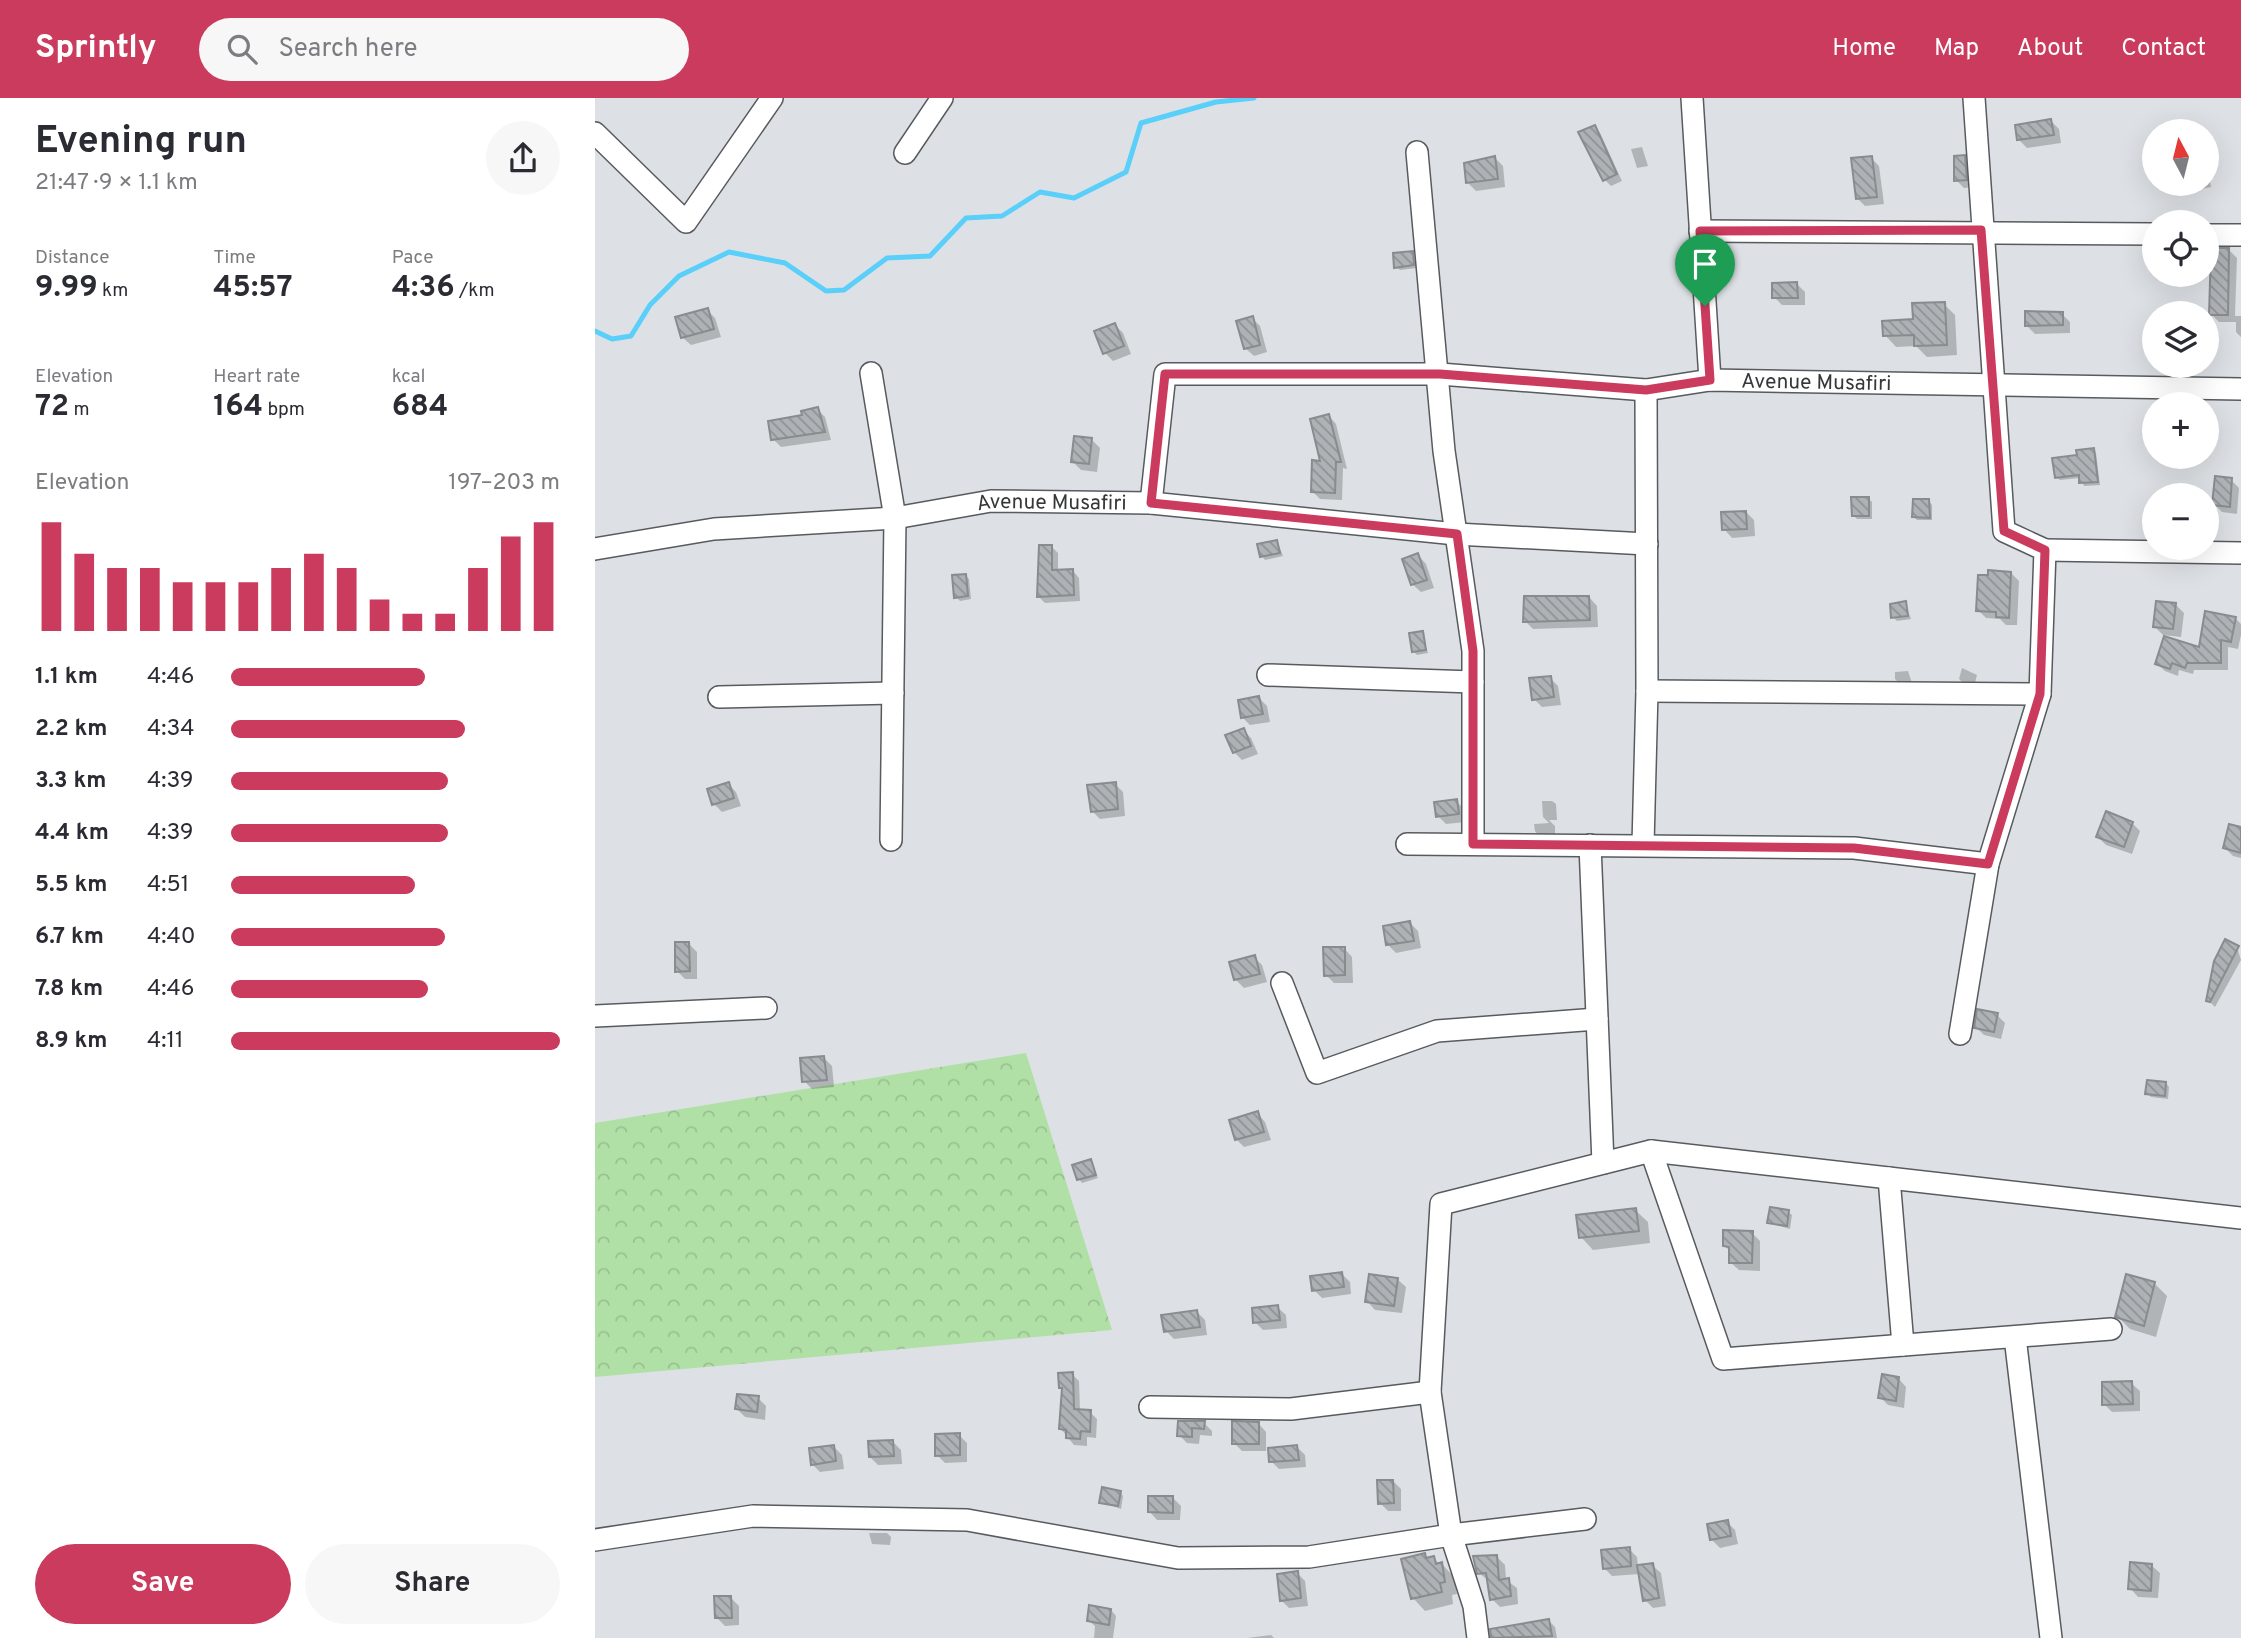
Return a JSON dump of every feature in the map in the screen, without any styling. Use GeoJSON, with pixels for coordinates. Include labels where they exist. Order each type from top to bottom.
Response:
{"type":"FeatureCollection","features":[{"type":"Feature","properties":{"kind":"street"},"geometry":{"type":"LineString","coordinates":[[595,132],[686,222],[772,98]]}},
{"type":"Feature","properties":{"kind":"street"},"geometry":{"type":"LineString","coordinates":[[905,153],[942,98]]}},
{"type":"Feature","properties":{"kind":"street"},"geometry":{"type":"LineString","coordinates":[[1692,98],[1710,380]]}},
{"type":"Feature","properties":{"kind":"street"},"geometry":{"type":"LineString","coordinates":[[1974,98],[1981,230],[2004,531],[2045,550],[2241,552]]}},
{"type":"Feature","properties":{"kind":"street"},"geometry":{"type":"LineString","coordinates":[[1417,152],[1440,374],[1444,451],[1473,651],[1473,844]]}},
{"type":"Feature","properties":{"kind":"street"},"geometry":{"type":"LineString","coordinates":[[1700,231],[1981,230],[2142,234]]}},
{"type":"Feature","properties":{"kind":"street"},"geometry":{"type":"LineString","coordinates":[[2219,235],[2241,235]]}},
{"type":"Feature","properties":{"kind":"street"},"geometry":{"type":"LineString","coordinates":[[871,373],[895,518],[891,840]]}},
{"type":"Feature","properties":{"kind":"street","name":"Avenue Musafiri"},"geometry":{"type":"LineString","coordinates":[[595,550],[714,529],[895,518],[991,501],[1151,503],[1165,374],[1440,374],[1646,390],[1710,380],[2241,389]]}},
{"type":"Feature","properties":{"kind":"street"},"geometry":{"type":"LineString","coordinates":[[1643,845],[1647,691],[1646,390]]}},
{"type":"Feature","properties":{"kind":"street"},"geometry":{"type":"LineString","coordinates":[[1151,503],[1457,534],[1647,544]]}},
{"type":"Feature","properties":{"kind":"street"},"geometry":{"type":"LineString","coordinates":[[1960,1034],[1988,864],[2040,694],[2045,550]]}},
{"type":"Feature","properties":{"kind":"street"},"geometry":{"type":"LineString","coordinates":[[1268,676],[1473,682]]}},
{"type":"Feature","properties":{"kind":"street"},"geometry":{"type":"LineString","coordinates":[[1647,691],[2040,694]]}},
{"type":"Feature","properties":{"kind":"street"},"geometry":{"type":"LineString","coordinates":[[719,697],[893,693]]}},
{"type":"Feature","properties":{"kind":"street"},"geometry":{"type":"LineString","coordinates":[[1407,844],[1854,848],[1988,864]]}},
{"type":"Feature","properties":{"kind":"street"},"geometry":{"type":"LineString","coordinates":[[1590,845],[1603,1163]]}},
{"type":"Feature","properties":{"kind":"street"},"geometry":{"type":"LineString","coordinates":[[1282,982],[1317,1073],[1437,1031],[1597,1019]]}},
{"type":"Feature","properties":{"kind":"street"},"geometry":{"type":"LineString","coordinates":[[595,1016],[766,1009]]}},
{"type":"Feature","properties":{"kind":"street"},"geometry":{"type":"LineString","coordinates":[[1651,1151],[1723,1359],[2111,1329]]}},
{"type":"Feature","properties":{"kind":"street"},"geometry":{"type":"LineString","coordinates":[[1478,1638],[1474,1606],[1451,1535],[1430,1392],[1441,1204],[1651,1151],[2241,1218]]}},
{"type":"Feature","properties":{"kind":"street"},"geometry":{"type":"LineString","coordinates":[[1889,1178],[1903,1345]]}},
{"type":"Feature","properties":{"kind":"street"},"geometry":{"type":"LineString","coordinates":[[2015,1337],[2051,1638]]}},
{"type":"Feature","properties":{"kind":"street"},"geometry":{"type":"LineString","coordinates":[[1150,1407],[1291,1409],[1430,1392]]}},
{"type":"Feature","properties":{"kind":"street"},"geometry":{"type":"LineString","coordinates":[[595,1541],[753,1516],[967,1520],[1178,1558],[1309,1557],[1451,1535],[1585,1519]]}},
{"type":"Feature","properties":{"kind":"green space"},"geometry":{"type":"Polygon","coordinates":[[[1026,1053],[1112,1330],[595,1377],[595,1123],[1026,1053]]]}},
{"type":"Feature","properties":{"kind":"building"},"geometry":{"type":"Polygon","coordinates":[[[2051,119],[2054,135],[2017,140],[2015,125],[2051,119]]]}},
{"type":"Feature","properties":{"kind":"building"},"geometry":{"type":"Polygon","coordinates":[[[1595,125],[1617,174],[1603,181],[1578,132],[1595,125]]]}},
{"type":"Feature","properties":{"kind":"building"},"geometry":{"type":"Polygon","coordinates":[[[1965,155],[1967,180],[1954,181],[1954,156],[1965,155]]]}},
{"type":"Feature","properties":{"kind":"building"},"geometry":{"type":"Polygon","coordinates":[[[1495,156],[1498,179],[1466,183],[1464,163],[1495,156]]]}},
{"type":"Feature","properties":{"kind":"building"},"geometry":{"type":"Polygon","coordinates":[[[1872,156],[1877,197],[1856,199],[1851,158],[1872,156]]]}},
{"type":"Feature","properties":{"kind":"building"},"geometry":{"type":"Polygon","coordinates":[[[2219,248],[2229,248],[2228,315],[2219,315],[2219,301],[2209,301],[2210,287],[2219,287],[2219,248]]]}},
{"type":"Feature","properties":{"kind":"building"},"geometry":{"type":"Polygon","coordinates":[[[1413,251],[1414,265],[1394,268],[1393,253],[1413,251]]]}},
{"type":"Feature","properties":{"kind":"building"},"geometry":{"type":"Polygon","coordinates":[[[1797,282],[1798,298],[1772,298],[1772,283],[1797,282]]]}},
{"type":"Feature","properties":{"kind":"building"},"geometry":{"type":"Polygon","coordinates":[[[1945,302],[1947,345],[1914,346],[1914,335],[1883,336],[1882,321],[1913,319],[1912,303],[1945,302]]]}},
{"type":"Feature","properties":{"kind":"building"},"geometry":{"type":"Polygon","coordinates":[[[708,308],[714,329],[681,338],[675,317],[708,308]]]}},
{"type":"Feature","properties":{"kind":"building"},"geometry":{"type":"Polygon","coordinates":[[[2025,311],[2063,312],[2063,325],[2025,326],[2025,311]]]}},
{"type":"Feature","properties":{"kind":"building"},"geometry":{"type":"Polygon","coordinates":[[[1253,316],[1260,345],[1244,349],[1236,321],[1253,316]]]}},
{"type":"Feature","properties":{"kind":"building"},"geometry":{"type":"Polygon","coordinates":[[[1115,323],[1124,346],[1103,354],[1094,331],[1115,323]]]}},
{"type":"Feature","properties":{"kind":"building"},"geometry":{"type":"Polygon","coordinates":[[[818,407],[825,432],[771,440],[768,421],[802,415],[801,411],[818,407]]]}},
{"type":"Feature","properties":{"kind":"building"},"geometry":{"type":"Polygon","coordinates":[[[1329,414],[1341,462],[1336,462],[1335,493],[1311,492],[1312,460],[1320,461],[1310,419],[1329,414]]]}},
{"type":"Feature","properties":{"kind":"building"},"geometry":{"type":"Polygon","coordinates":[[[1074,436],[1092,438],[1089,464],[1071,462],[1074,436]]]}},
{"type":"Feature","properties":{"kind":"building"},"geometry":{"type":"Polygon","coordinates":[[[2094,448],[2098,482],[2079,483],[2079,475],[2055,478],[2052,458],[2077,455],[2076,450],[2094,448]]]}},
{"type":"Feature","properties":{"kind":"building"},"geometry":{"type":"Polygon","coordinates":[[[2215,476],[2232,478],[2230,507],[2219,506],[2219,483],[2214,483],[2215,476]]]}},
{"type":"Feature","properties":{"kind":"building"},"geometry":{"type":"Polygon","coordinates":[[[1851,497],[1869,497],[1869,516],[1852,516],[1851,497]]]}},
{"type":"Feature","properties":{"kind":"building"},"geometry":{"type":"Polygon","coordinates":[[[1913,499],[1929,499],[1930,518],[1912,517],[1913,499]]]}},
{"type":"Feature","properties":{"kind":"building"},"geometry":{"type":"Polygon","coordinates":[[[1746,511],[1747,529],[1722,530],[1721,512],[1746,511]]]}},
{"type":"Feature","properties":{"kind":"building"},"geometry":{"type":"Polygon","coordinates":[[[1277,540],[1280,553],[1260,557],[1257,544],[1277,540]]]}},
{"type":"Feature","properties":{"kind":"building"},"geometry":{"type":"Polygon","coordinates":[[[1039,545],[1052,545],[1052,570],[1073,569],[1074,595],[1037,597],[1039,545]]]}},
{"type":"Feature","properties":{"kind":"building"},"geometry":{"type":"Polygon","coordinates":[[[1418,553],[1427,580],[1411,585],[1402,559],[1418,553]]]}},
{"type":"Feature","properties":{"kind":"building"},"geometry":{"type":"Polygon","coordinates":[[[1988,570],[2011,572],[2009,618],[1996,617],[1996,612],[1976,611],[1978,575],[1988,575],[1988,570]]]}},
{"type":"Feature","properties":{"kind":"building"},"geometry":{"type":"Polygon","coordinates":[[[966,574],[968,596],[954,598],[952,575],[966,574]]]}},
{"type":"Feature","properties":{"kind":"building"},"geometry":{"type":"Polygon","coordinates":[[[1524,596],[1589,596],[1590,620],[1523,622],[1524,596]]]}},
{"type":"Feature","properties":{"kind":"building"},"geometry":{"type":"Polygon","coordinates":[[[1906,601],[1908,616],[1891,618],[1890,604],[1906,601]]]}},
{"type":"Feature","properties":{"kind":"building"},"geometry":{"type":"Polygon","coordinates":[[[2156,601],[2176,603],[2173,629],[2153,627],[2156,601]]]}},
{"type":"Feature","properties":{"kind":"building"},"geometry":{"type":"Polygon","coordinates":[[[2205,611],[2236,617],[2231,642],[2221,640],[2221,663],[2187,663],[2185,668],[2172,663],[2170,669],[2155,664],[2164,636],[2199,647],[2205,611]]]}},
{"type":"Feature","properties":{"kind":"building"},"geometry":{"type":"Polygon","coordinates":[[[1423,631],[1426,650],[1412,652],[1409,633],[1423,631]]]}},
{"type":"Feature","properties":{"kind":"building"},"geometry":{"type":"Polygon","coordinates":[[[1551,676],[1554,697],[1532,700],[1529,678],[1551,676]]]}},
{"type":"Feature","properties":{"kind":"building"},"geometry":{"type":"Polygon","coordinates":[[[1259,696],[1263,714],[1241,718],[1238,700],[1259,696]]]}},
{"type":"Feature","properties":{"kind":"building"},"geometry":{"type":"Polygon","coordinates":[[[1244,728],[1251,746],[1233,753],[1225,735],[1244,728]]]}},
{"type":"Feature","properties":{"kind":"building"},"geometry":{"type":"Polygon","coordinates":[[[729,782],[734,798],[712,805],[707,789],[729,782]]]}},
{"type":"Feature","properties":{"kind":"building"},"geometry":{"type":"Polygon","coordinates":[[[1116,782],[1118,809],[1091,812],[1087,785],[1116,782]]]}},
{"type":"Feature","properties":{"kind":"building"},"geometry":{"type":"Polygon","coordinates":[[[1457,799],[1459,814],[1436,817],[1434,802],[1457,799]]]}},
{"type":"Feature","properties":{"kind":"building"},"geometry":{"type":"Polygon","coordinates":[[[2106,811],[2133,822],[2124,847],[2096,837],[2106,811]]]}},
{"type":"Feature","properties":{"kind":"building"},"geometry":{"type":"Polygon","coordinates":[[[2229,824],[2241,827],[2241,853],[2223,848],[2229,824]]]}},
{"type":"Feature","properties":{"kind":"building"},"geometry":{"type":"Polygon","coordinates":[[[1410,921],[1414,941],[1386,945],[1383,926],[1410,921]]]}},
{"type":"Feature","properties":{"kind":"building"},"geometry":{"type":"Polygon","coordinates":[[[2225,939],[2239,946],[2210,1002],[2206,1001],[2214,961],[2225,939]]]}},
{"type":"Feature","properties":{"kind":"building"},"geometry":{"type":"Polygon","coordinates":[[[675,942],[689,942],[690,971],[675,972],[675,942]]]}},
{"type":"Feature","properties":{"kind":"building"},"geometry":{"type":"Polygon","coordinates":[[[1323,947],[1345,947],[1345,975],[1324,976],[1323,947]]]}},
{"type":"Feature","properties":{"kind":"building"},"geometry":{"type":"Polygon","coordinates":[[[1255,955],[1260,974],[1234,980],[1229,962],[1255,955]]]}},
{"type":"Feature","properties":{"kind":"building"},"geometry":{"type":"Polygon","coordinates":[[[1977,1009],[1998,1013],[1994,1032],[1974,1028],[1977,1009]]]}},
{"type":"Feature","properties":{"kind":"building"},"geometry":{"type":"Polygon","coordinates":[[[824,1056],[827,1080],[802,1082],[800,1058],[824,1056]]]}},
{"type":"Feature","properties":{"kind":"building"},"geometry":{"type":"Polygon","coordinates":[[[2147,1080],[2166,1082],[2165,1096],[2145,1094],[2147,1080]]]}},
{"type":"Feature","properties":{"kind":"building"},"geometry":{"type":"Polygon","coordinates":[[[1258,1111],[1264,1132],[1235,1140],[1229,1120],[1258,1111]]]}},
{"type":"Feature","properties":{"kind":"building"},"geometry":{"type":"Polygon","coordinates":[[[1091,1159],[1096,1175],[1077,1180],[1072,1165],[1091,1159]]]}},
{"type":"Feature","properties":{"kind":"building"},"geometry":{"type":"Polygon","coordinates":[[[1770,1207],[1789,1210],[1787,1226],[1767,1223],[1770,1207]]]}},
{"type":"Feature","properties":{"kind":"building"},"geometry":{"type":"Polygon","coordinates":[[[1636,1208],[1639,1231],[1579,1238],[1576,1215],[1636,1208]]]}},
{"type":"Feature","properties":{"kind":"building"},"geometry":{"type":"Polygon","coordinates":[[[1723,1230],[1753,1231],[1752,1263],[1729,1263],[1729,1247],[1723,1246],[1723,1230]]]}},
{"type":"Feature","properties":{"kind":"building"},"geometry":{"type":"Polygon","coordinates":[[[1342,1272],[1344,1287],[1312,1291],[1310,1276],[1342,1272]]]}},
{"type":"Feature","properties":{"kind":"building"},"geometry":{"type":"Polygon","coordinates":[[[1369,1274],[1398,1278],[1394,1306],[1365,1302],[1369,1274]]]}},
{"type":"Feature","properties":{"kind":"building"},"geometry":{"type":"Polygon","coordinates":[[[2126,1274],[2155,1282],[2144,1326],[2115,1317],[2126,1274]]]}},
{"type":"Feature","properties":{"kind":"building"},"geometry":{"type":"Polygon","coordinates":[[[1278,1305],[1280,1320],[1253,1323],[1252,1308],[1278,1305]]]}},
{"type":"Feature","properties":{"kind":"building"},"geometry":{"type":"Polygon","coordinates":[[[1197,1310],[1200,1327],[1164,1332],[1161,1315],[1197,1310]]]}},
{"type":"Feature","properties":{"kind":"building"},"geometry":{"type":"Polygon","coordinates":[[[1073,1372],[1074,1409],[1091,1410],[1090,1432],[1081,1431],[1080,1439],[1066,1438],[1066,1430],[1059,1429],[1062,1388],[1059,1388],[1058,1373],[1073,1372]]]}},
{"type":"Feature","properties":{"kind":"building"},"geometry":{"type":"Polygon","coordinates":[[[1882,1374],[1899,1377],[1896,1401],[1878,1398],[1882,1374]]]}},
{"type":"Feature","properties":{"kind":"building"},"geometry":{"type":"Polygon","coordinates":[[[2132,1381],[2133,1404],[2102,1405],[2102,1382],[2132,1381]]]}},
{"type":"Feature","properties":{"kind":"building"},"geometry":{"type":"Polygon","coordinates":[[[737,1394],[759,1396],[757,1412],[735,1409],[737,1394]]]}},
{"type":"Feature","properties":{"kind":"building"},"geometry":{"type":"Polygon","coordinates":[[[1178,1421],[1205,1421],[1204,1429],[1192,1428],[1192,1437],[1177,1436],[1178,1421]]]}},
{"type":"Feature","properties":{"kind":"building"},"geometry":{"type":"Polygon","coordinates":[[[1232,1421],[1259,1422],[1259,1444],[1232,1444],[1232,1421]]]}},
{"type":"Feature","properties":{"kind":"building"},"geometry":{"type":"Polygon","coordinates":[[[960,1433],[960,1455],[935,1456],[935,1434],[960,1433]]]}},
{"type":"Feature","properties":{"kind":"building"},"geometry":{"type":"Polygon","coordinates":[[[893,1440],[894,1456],[869,1457],[868,1441],[893,1440]]]}},
{"type":"Feature","properties":{"kind":"building"},"geometry":{"type":"Polygon","coordinates":[[[834,1445],[836,1461],[811,1465],[809,1448],[834,1445]]]}},
{"type":"Feature","properties":{"kind":"building"},"geometry":{"type":"Polygon","coordinates":[[[1297,1445],[1299,1460],[1269,1462],[1268,1448],[1297,1445]]]}},
{"type":"Feature","properties":{"kind":"building"},"geometry":{"type":"Polygon","coordinates":[[[1377,1480],[1393,1480],[1394,1503],[1378,1504],[1377,1480]]]}},
{"type":"Feature","properties":{"kind":"building"},"geometry":{"type":"Polygon","coordinates":[[[1102,1487],[1121,1491],[1118,1506],[1099,1503],[1102,1487]]]}},
{"type":"Feature","properties":{"kind":"building"},"geometry":{"type":"Polygon","coordinates":[[[1148,1496],[1173,1496],[1173,1513],[1148,1512],[1148,1496]]]}},
{"type":"Feature","properties":{"kind":"building"},"geometry":{"type":"Polygon","coordinates":[[[1728,1520],[1731,1536],[1710,1540],[1707,1524],[1728,1520]]]}},
{"type":"Feature","properties":{"kind":"building"},"geometry":{"type":"Polygon","coordinates":[[[1630,1547],[1631,1566],[1603,1569],[1601,1550],[1630,1547]]]}},
{"type":"Feature","properties":{"kind":"building"},"geometry":{"type":"Polygon","coordinates":[[[1425,1553],[1426,1558],[1434,1556],[1436,1564],[1442,1562],[1445,1582],[1440,1583],[1442,1592],[1411,1599],[1401,1559],[1425,1553]]]}},
{"type":"Feature","properties":{"kind":"building"},"geometry":{"type":"Polygon","coordinates":[[[1497,1555],[1499,1580],[1509,1578],[1511,1596],[1490,1600],[1486,1573],[1477,1574],[1473,1556],[1497,1555]]]}},
{"type":"Feature","properties":{"kind":"building"},"geometry":{"type":"Polygon","coordinates":[[[2130,1562],[2152,1564],[2151,1591],[2128,1589],[2130,1562]]]}},
{"type":"Feature","properties":{"kind":"building"},"geometry":{"type":"Polygon","coordinates":[[[1653,1563],[1659,1598],[1643,1601],[1637,1565],[1653,1563]]]}},
{"type":"Feature","properties":{"kind":"building"},"geometry":{"type":"Polygon","coordinates":[[[1298,1571],[1301,1598],[1280,1601],[1277,1574],[1298,1571]]]}},
{"type":"Feature","properties":{"kind":"building"},"geometry":{"type":"Polygon","coordinates":[[[714,1596],[731,1596],[732,1618],[715,1618],[714,1596]]]}},
{"type":"Feature","properties":{"kind":"building"},"geometry":{"type":"Polygon","coordinates":[[[1089,1605],[1111,1609],[1109,1625],[1087,1621],[1089,1605]]]}},
{"type":"Feature","properties":{"kind":"building"},"geometry":{"type":"Polygon","coordinates":[[[1549,1619],[1552,1636],[1491,1638],[1490,1629],[1549,1619]]]}},
{"type":"Feature","properties":{"kind":"waterway"},"geometry":{"type":"LineString","coordinates":[[595,331],[612,339],[631,336],[650,305],[679,276],[729,252],[785,263],[826,291],[844,290],[887,258],[930,256],[966,218],[1002,216],[1040,192],[1074,198],[1126,172],[1141,123],[1216,102],[1254,98]]}},
{"type":"Feature","properties":{"kind":"route"},"geometry":{"type":"LineString","coordinates":[[1981,230],[2004,531],[2045,550],[2040,694],[1988,864],[1854,848],[1473,844],[1473,651],[1457,534],[1151,503],[1165,374],[1440,374],[1646,390],[1710,380],[1705,306],[1700,231],[1981,230]]}}]}
